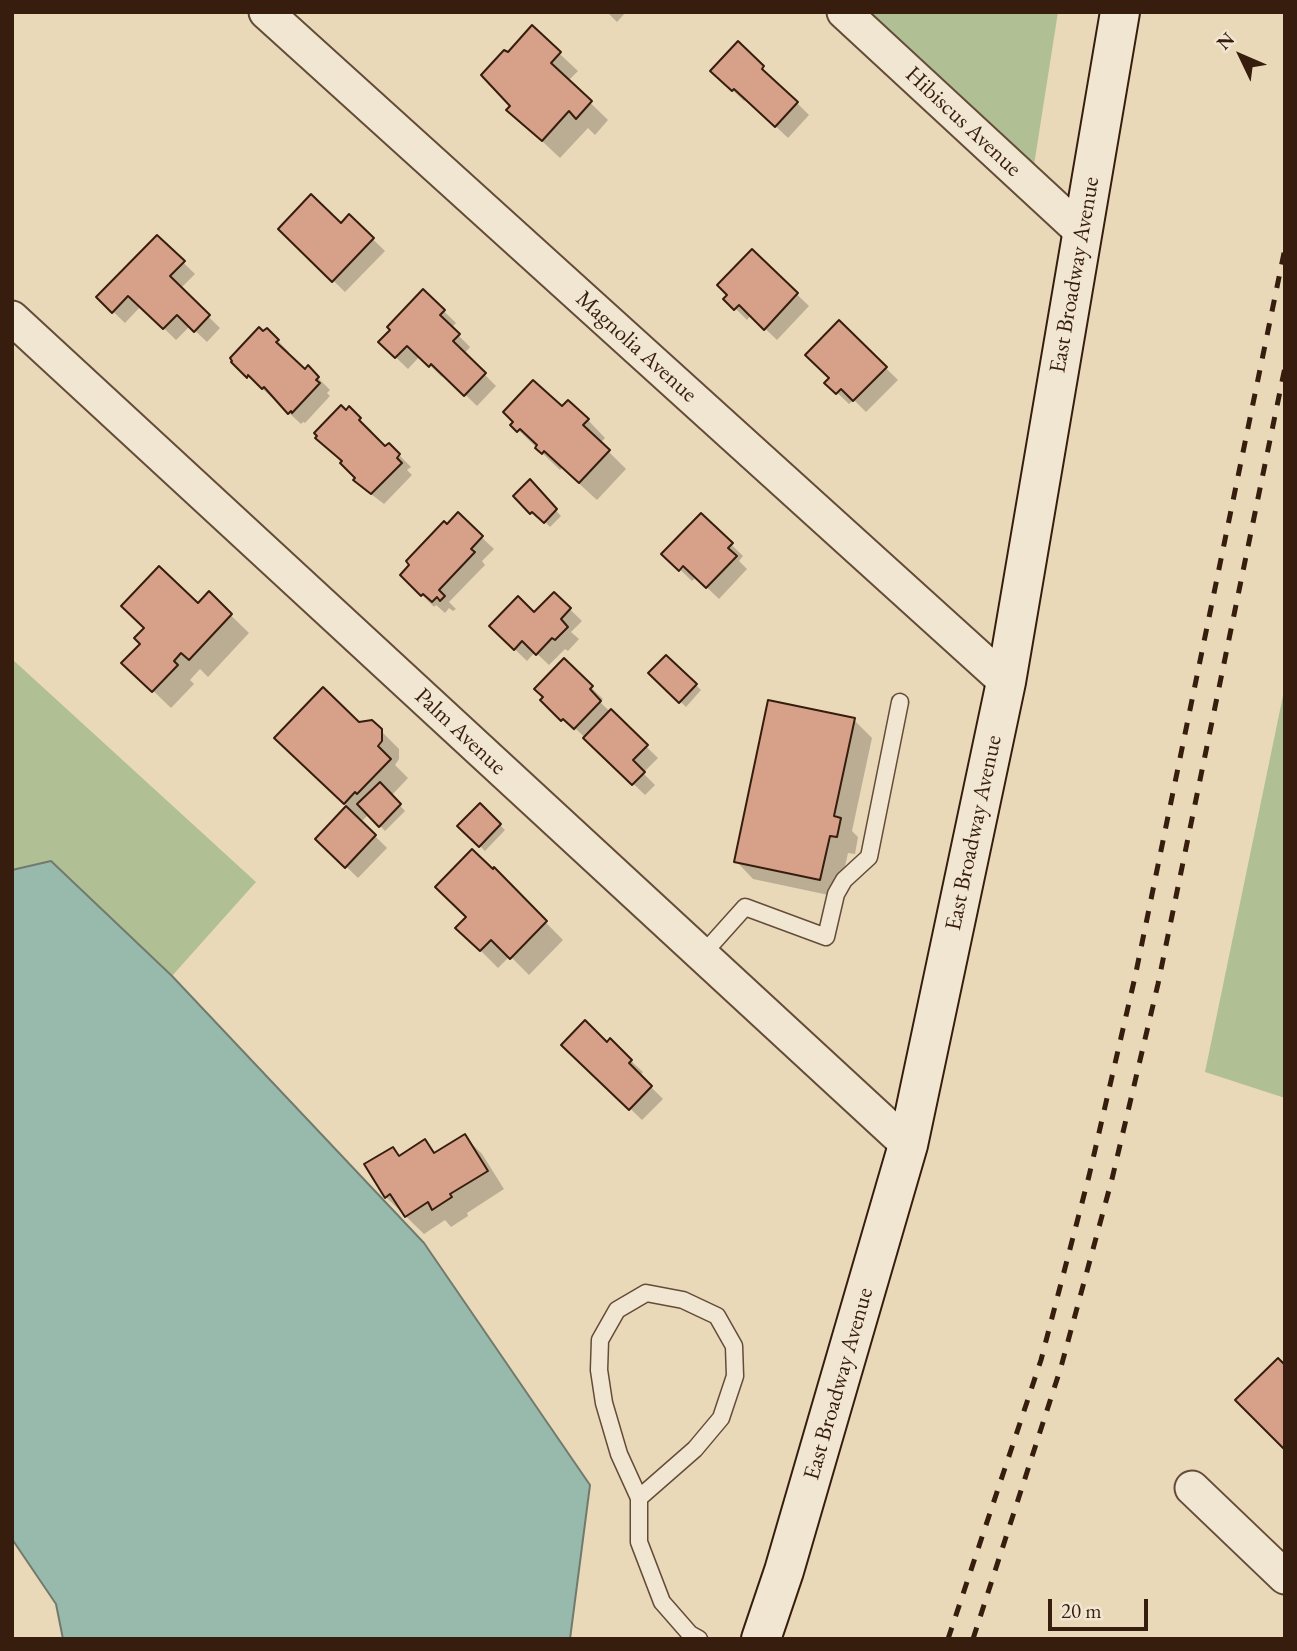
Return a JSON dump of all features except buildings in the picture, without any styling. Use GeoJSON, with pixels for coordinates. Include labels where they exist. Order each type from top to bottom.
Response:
{"type":"FeatureCollection","features":[{"type":"Feature","properties":{"kind":"main road","name":"East Broadway Avenue"},"geometry":{"type":"LineString","coordinates":[[761,1639],[784,1571],[908,1145],[1006,682],[1120,12]]}},
{"type":"Feature","properties":{"kind":"street","name":"Magnolia Avenue"},"geometry":{"type":"LineString","coordinates":[[266,12],[1006,682]]}},
{"type":"Feature","properties":{"kind":"street","name":"Hibiscus Avenue"},"geometry":{"type":"LineString","coordinates":[[844,12],[1083,233]]}},
{"type":"Feature","properties":{"kind":"street","name":"Palm Avenue"},"geometry":{"type":"LineString","coordinates":[[12,318],[908,1145]]}},
{"type":"Feature","properties":{"kind":"street"},"geometry":{"type":"LineString","coordinates":[[1192,1488],[1285,1577]]}},
{"type":"Feature","properties":{"kind":"lane"},"geometry":{"type":"LineString","coordinates":[[702,955],[745,906],[826,937],[836,894],[844,880],[869,857],[900,702]]}},
{"type":"Feature","properties":{"kind":"lane"},"geometry":{"type":"LineString","coordinates":[[639,1498],[695,1449],[721,1418],[735,1376],[734,1346],[717,1316],[683,1300],[646,1293],[617,1310],[600,1340],[599,1370],[604,1404],[620,1454],[639,1498],[639,1542],[662,1602],[690,1634],[699,1639]]}},
{"type":"Feature","properties":{"kind":"shaded area"},"geometry":{"type":"Polygon","coordinates":[[[869,12],[1058,12],[1034,165],[869,12]]]}},
{"type":"Feature","properties":{"kind":"shaded area"},"geometry":{"type":"Polygon","coordinates":[[[12,659],[256,882],[172,976],[51,861],[12,870],[12,659]]]}},
{"type":"Feature","properties":{"kind":"shaded area"},"geometry":{"type":"Polygon","coordinates":[[[1285,686],[1285,1098],[1205,1072],[1285,686]]]}},
{"type":"Feature","properties":{"kind":"shaded area"},"geometry":{"type":"Polygon","coordinates":[[[51,861],[172,976],[424,1243],[590,1485],[570,1639],[63,1639],[56,1604],[12,1539],[12,870],[51,861]]]}},
{"type":"Feature","properties":{"kind":"railway"},"geometry":{"type":"LineString","coordinates":[[948,1639],[1041,1360],[1089,1176],[1135,977],[1285,248]]}},
{"type":"Feature","properties":{"kind":"railway"},"geometry":{"type":"LineString","coordinates":[[973,1639],[1061,1367],[1112,1179],[1158,984],[1285,367]]}}]}
